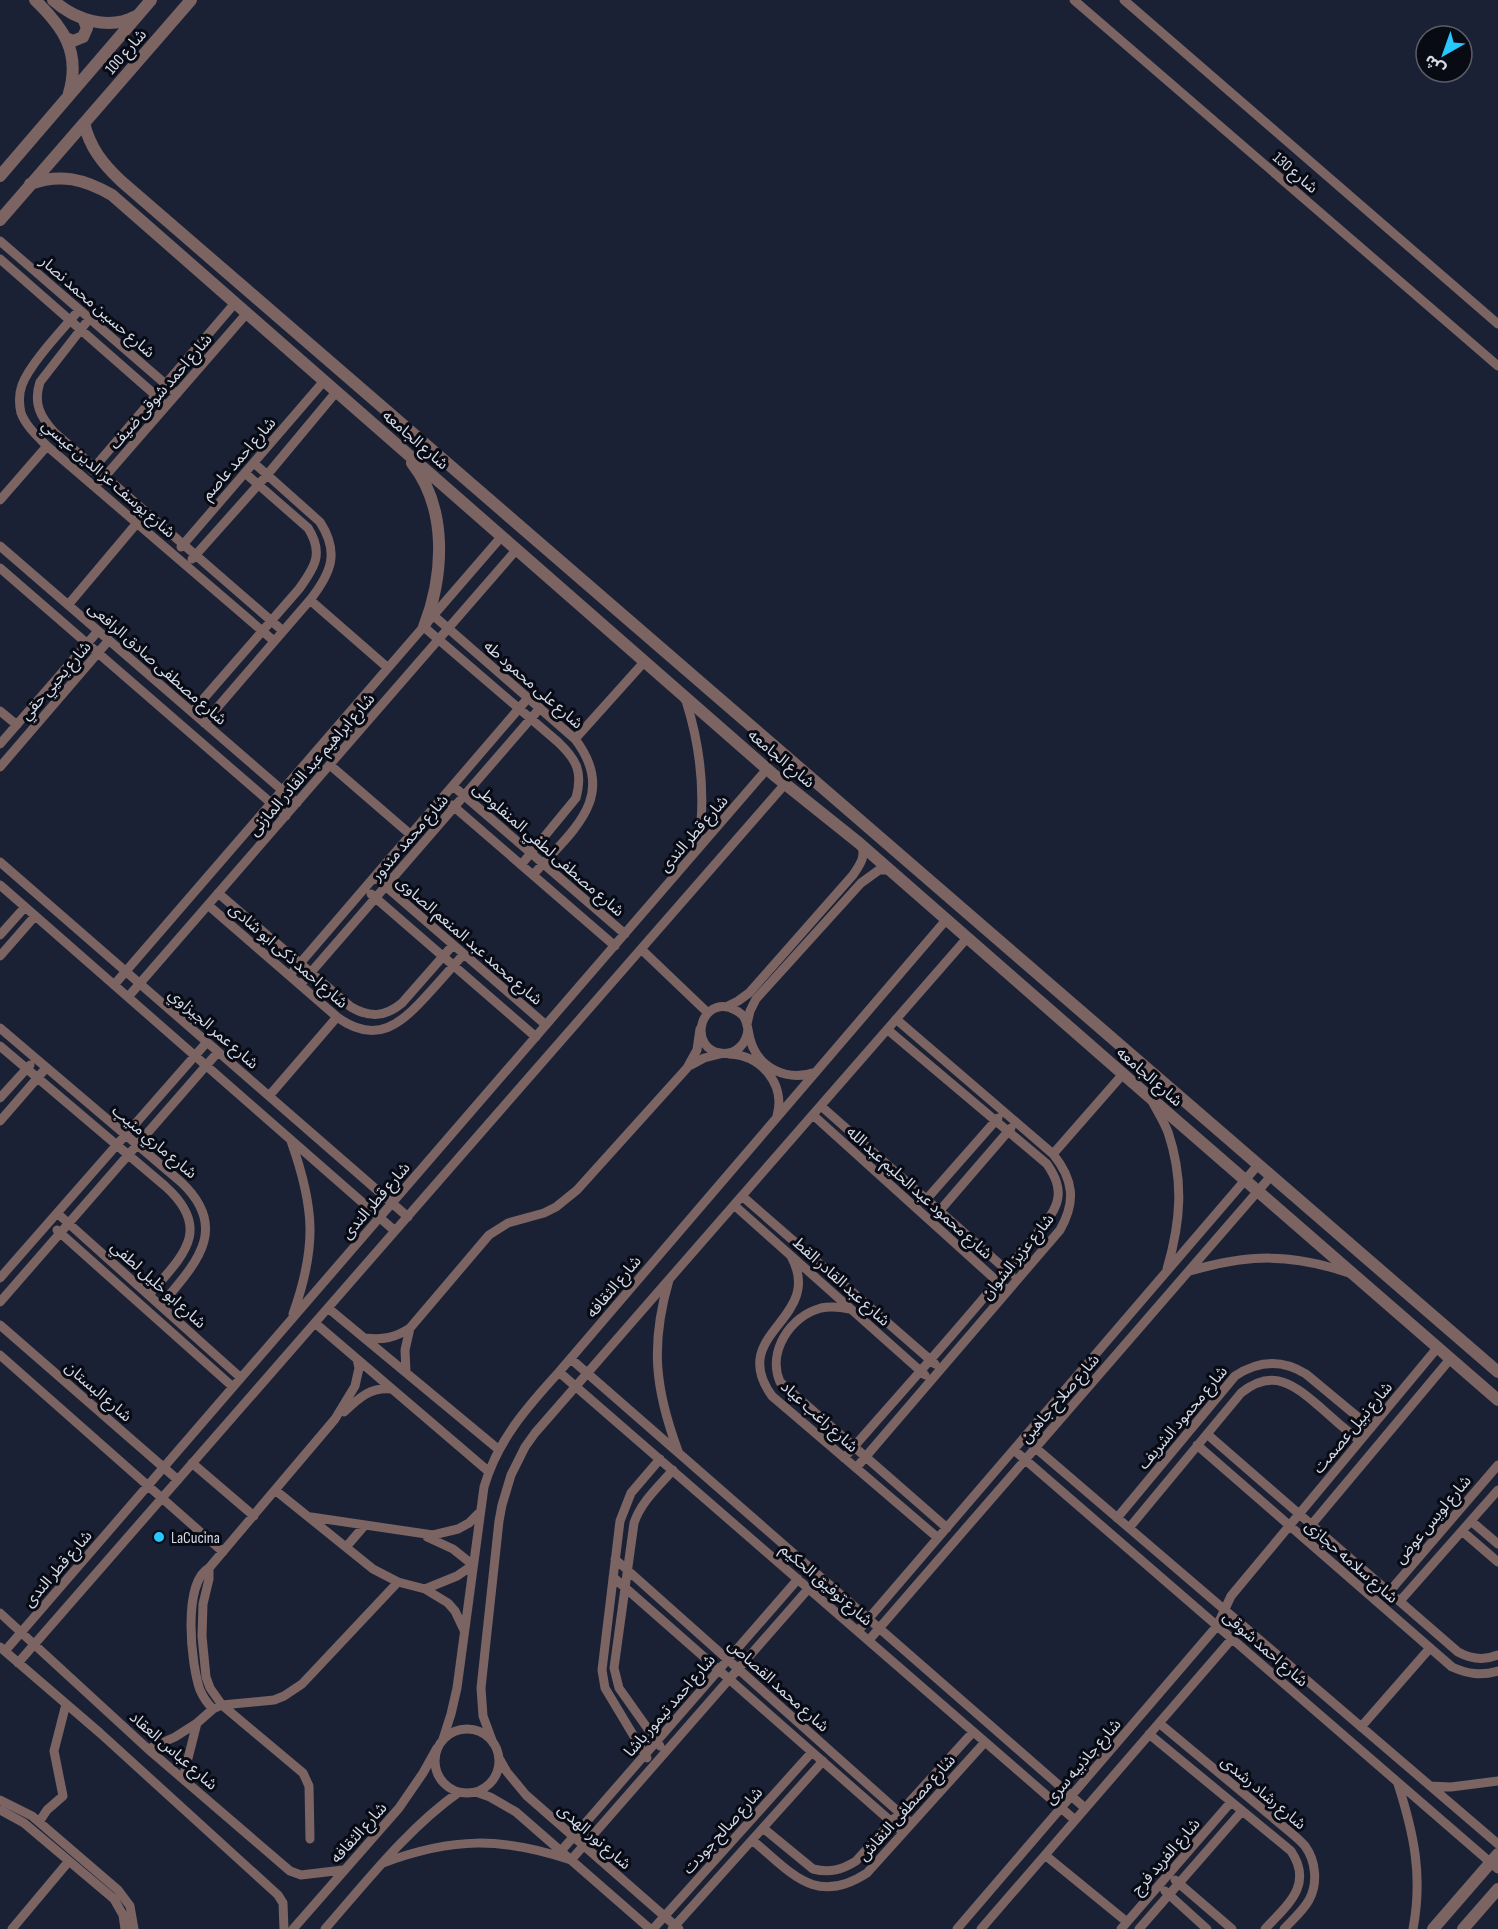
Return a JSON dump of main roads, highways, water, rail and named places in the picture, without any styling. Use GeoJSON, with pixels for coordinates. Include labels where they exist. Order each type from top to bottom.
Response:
{"type":"FeatureCollection","features":[{"type":"Feature","properties":{"kind":"place","name":"LaCucina"},"geometry":{"type":"Point","coordinates":[159,1537]}}]}
